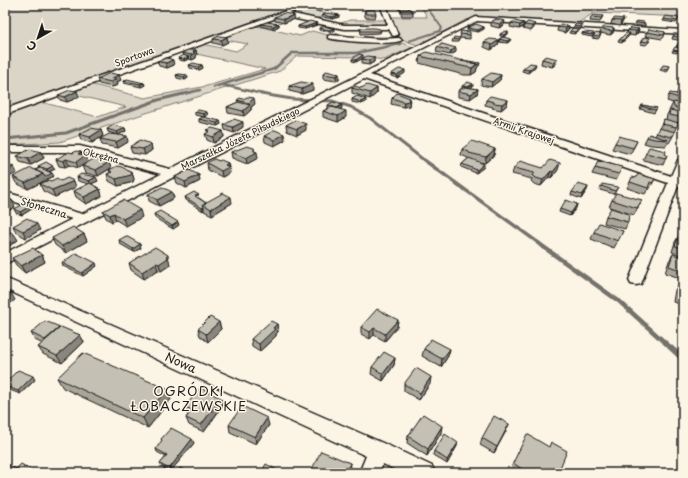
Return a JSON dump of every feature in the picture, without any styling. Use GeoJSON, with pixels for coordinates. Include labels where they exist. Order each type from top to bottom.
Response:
{"type":"FeatureCollection","features":[{"type":"Feature","properties":{"kind":"street","name":"Sportowa"},"geometry":{"type":"LineString","coordinates":[[5,112],[308,5]]}},
{"type":"Feature","properties":{"kind":"street"},"geometry":{"type":"LineString","coordinates":[[384,5],[396,38],[399,40]]}},
{"type":"Feature","properties":{"kind":"street"},"geometry":{"type":"LineString","coordinates":[[282,14],[344,27],[392,27]]}},
{"type":"Feature","properties":{"kind":"street","name":"Marszałka Józefa Piłsudskiego"},"geometry":{"type":"LineString","coordinates":[[5,259],[171,173],[476,19],[683,32]]}},
{"type":"Feature","properties":{"kind":"street"},"geometry":{"type":"LineString","coordinates":[[330,37],[380,41],[399,40],[421,48]]}},
{"type":"Feature","properties":{"kind":"street","name":"Armii Krajowej"},"geometry":{"type":"LineString","coordinates":[[364,76],[679,182]]}},
{"type":"Feature","properties":{"kind":"street","name":"Okrężna"},"geometry":{"type":"LineString","coordinates":[[5,149],[80,149],[171,173]]}},
{"type":"Feature","properties":{"kind":"street"},"geometry":{"type":"LineString","coordinates":[[636,280],[679,182],[683,160]]}},
{"type":"Feature","properties":{"kind":"street","name":"Słoneczna"},"geometry":{"type":"LineString","coordinates":[[5,195],[84,219]]}},
{"type":"Feature","properties":{"kind":"street","name":"Nowa"},"geometry":{"type":"LineString","coordinates":[[5,283],[425,473]]}},
{"type":"Feature","properties":{"kind":"street"},"geometry":{"type":"LineString","coordinates":[[369,473],[378,451]]}},
{"type":"Feature","properties":{"kind":"shaded area"},"geometry":{"type":"Polygon","coordinates":[[[5,5],[305,5],[5,109],[5,5]]]}},
{"type":"Feature","properties":{"kind":"shaded area"},"geometry":{"type":"Polygon","coordinates":[[[387,5],[683,5],[683,17],[594,13],[576,24],[488,18],[466,20],[418,45],[402,39],[396,29],[392,17],[427,17],[421,6],[387,5]]]}},
{"type":"Feature","properties":{"kind":"shaded area"},"geometry":{"type":"Polygon","coordinates":[[[303,9],[329,14],[315,19],[289,13],[303,9]]]}},
{"type":"Feature","properties":{"kind":"shaded area"},"geometry":{"type":"Polygon","coordinates":[[[350,20],[385,20],[388,26],[350,26],[338,24],[350,20]]]}},
{"type":"Feature","properties":{"kind":"shaded area"},"geometry":{"type":"Polygon","coordinates":[[[253,25],[300,36],[312,31],[332,36],[337,33],[352,37],[391,37],[399,42],[413,47],[384,60],[363,57],[297,56],[280,71],[60,142],[5,145],[5,114],[41,102],[98,117],[126,107],[67,93],[90,84],[145,98],[207,86],[265,69],[183,51],[202,44],[236,51],[248,44],[215,38],[253,25]]]}},
{"type":"Feature","properties":{"kind":"building"},"geometry":{"type":"Polygon","coordinates":[[[317,5],[323,6],[321,7],[323,8],[319,9],[311,7],[317,5]]]}},
{"type":"Feature","properties":{"kind":"building"},"geometry":{"type":"Polygon","coordinates":[[[374,9],[376,14],[366,14],[365,10],[374,9]]]}},
{"type":"Feature","properties":{"kind":"building"},"geometry":{"type":"Polygon","coordinates":[[[401,9],[410,9],[413,12],[402,12],[401,9]]]}},
{"type":"Feature","properties":{"kind":"building"},"geometry":{"type":"Polygon","coordinates":[[[284,13],[294,15],[284,19],[274,17],[284,13]]]}},
{"type":"Feature","properties":{"kind":"building"},"geometry":{"type":"Polygon","coordinates":[[[328,13],[339,15],[332,17],[322,15],[328,13]]]}},
{"type":"Feature","properties":{"kind":"building"},"geometry":{"type":"Polygon","coordinates":[[[593,15],[603,16],[601,18],[591,17],[593,15]]]}},
{"type":"Feature","properties":{"kind":"building"},"geometry":{"type":"Polygon","coordinates":[[[666,16],[679,18],[677,21],[664,19],[666,16]]]}},
{"type":"Feature","properties":{"kind":"building"},"geometry":{"type":"Polygon","coordinates":[[[615,18],[624,19],[621,21],[612,20],[615,18]]]}},
{"type":"Feature","properties":{"kind":"building"},"geometry":{"type":"Polygon","coordinates":[[[496,19],[505,21],[500,24],[491,22],[496,19]]]}},
{"type":"Feature","properties":{"kind":"building"},"geometry":{"type":"Polygon","coordinates":[[[310,21],[317,23],[305,27],[298,26],[310,21]]]}},
{"type":"Feature","properties":{"kind":"building"},"geometry":{"type":"Polygon","coordinates":[[[515,21],[524,23],[520,25],[511,23],[515,21]]]}},
{"type":"Feature","properties":{"kind":"building"},"geometry":{"type":"Polygon","coordinates":[[[636,21],[644,22],[645,24],[637,23],[636,21]]]}},
{"type":"Feature","properties":{"kind":"building"},"geometry":{"type":"Polygon","coordinates":[[[267,22],[279,24],[273,26],[261,24],[267,22]]]}},
{"type":"Feature","properties":{"kind":"building"},"geometry":{"type":"Polygon","coordinates":[[[528,22],[535,24],[532,26],[524,25],[528,22]]]}},
{"type":"Feature","properties":{"kind":"building"},"geometry":{"type":"Polygon","coordinates":[[[476,24],[484,27],[478,30],[467,28],[476,24]]]}},
{"type":"Feature","properties":{"kind":"building"},"geometry":{"type":"Polygon","coordinates":[[[576,24],[582,25],[579,27],[574,26],[576,24]]]}},
{"type":"Feature","properties":{"kind":"building"},"geometry":{"type":"Polygon","coordinates":[[[561,25],[569,26],[566,28],[558,27],[561,25]]]}},
{"type":"Feature","properties":{"kind":"building"},"geometry":{"type":"Polygon","coordinates":[[[324,26],[335,29],[329,30],[319,28],[324,26]]]}},
{"type":"Feature","properties":{"kind":"building"},"geometry":{"type":"Polygon","coordinates":[[[604,27],[614,28],[612,31],[601,29],[604,27]]]}},
{"type":"Feature","properties":{"kind":"building"},"geometry":{"type":"Polygon","coordinates":[[[360,28],[375,28],[380,29],[381,31],[361,31],[360,28]]]}},
{"type":"Feature","properties":{"kind":"building"},"geometry":{"type":"Polygon","coordinates":[[[573,28],[579,29],[575,32],[570,31],[573,28]]]}},
{"type":"Feature","properties":{"kind":"building"},"geometry":{"type":"Polygon","coordinates":[[[630,28],[639,29],[636,31],[628,30],[630,28]]]}},
{"type":"Feature","properties":{"kind":"building"},"geometry":{"type":"Polygon","coordinates":[[[649,29],[665,32],[664,35],[647,32],[649,29]]]}},
{"type":"Feature","properties":{"kind":"building"},"geometry":{"type":"Polygon","coordinates":[[[461,31],[470,32],[470,35],[460,34],[461,31]]]}},
{"type":"Feature","properties":{"kind":"building"},"geometry":{"type":"Polygon","coordinates":[[[505,31],[508,32],[504,35],[500,34],[505,31]]]}},
{"type":"Feature","properties":{"kind":"building"},"geometry":{"type":"Polygon","coordinates":[[[582,33],[594,33],[593,35],[582,33]]]}},
{"type":"Feature","properties":{"kind":"building"},"geometry":{"type":"Polygon","coordinates":[[[596,33],[601,34],[598,37],[593,36],[596,33]]]}},
{"type":"Feature","properties":{"kind":"building"},"geometry":{"type":"Polygon","coordinates":[[[626,33],[630,33],[623,40],[619,40],[626,33]]]}},
{"type":"Feature","properties":{"kind":"building"},"geometry":{"type":"Polygon","coordinates":[[[675,34],[683,35],[683,38],[673,36],[675,34]]]}},
{"type":"Feature","properties":{"kind":"building"},"geometry":{"type":"Polygon","coordinates":[[[219,36],[227,37],[221,40],[213,39],[219,36]]]}},
{"type":"Feature","properties":{"kind":"building"},"geometry":{"type":"Polygon","coordinates":[[[454,37],[460,38],[458,40],[453,39],[454,37]]]}},
{"type":"Feature","properties":{"kind":"building"},"geometry":{"type":"Polygon","coordinates":[[[503,37],[511,39],[507,41],[499,39],[503,37]]]}},
{"type":"Feature","properties":{"kind":"building"},"geometry":{"type":"Polygon","coordinates":[[[644,37],[650,38],[647,42],[641,41],[644,37]]]}},
{"type":"Feature","properties":{"kind":"building"},"geometry":{"type":"Polygon","coordinates":[[[490,39],[499,40],[492,45],[484,42],[490,39]]]}},
{"type":"Feature","properties":{"kind":"building"},"geometry":{"type":"Polygon","coordinates":[[[679,42],[683,43],[683,46],[677,45],[679,42]]]}},
{"type":"Feature","properties":{"kind":"building"},"geometry":{"type":"Polygon","coordinates":[[[442,44],[456,48],[451,51],[437,47],[442,44]]]}},
{"type":"Feature","properties":{"kind":"building"},"geometry":{"type":"Polygon","coordinates":[[[675,47],[680,48],[678,51],[673,50],[675,47]]]}},
{"type":"Feature","properties":{"kind":"building"},"geometry":{"type":"Polygon","coordinates":[[[188,50],[196,50],[193,52],[195,53],[191,55],[182,53],[188,50]]]}},
{"type":"Feature","properties":{"kind":"building"},"geometry":{"type":"Polygon","coordinates":[[[426,52],[477,64],[472,68],[420,56],[426,52]]]}},
{"type":"Feature","properties":{"kind":"building"},"geometry":{"type":"Polygon","coordinates":[[[359,54],[363,55],[356,60],[352,59],[359,54]]]}},
{"type":"Feature","properties":{"kind":"building"},"geometry":{"type":"Polygon","coordinates":[[[183,55],[189,57],[184,59],[178,58],[183,55]]]}},
{"type":"Feature","properties":{"kind":"building"},"geometry":{"type":"Polygon","coordinates":[[[367,56],[374,57],[369,60],[362,59],[367,56]]]}},
{"type":"Feature","properties":{"kind":"building"},"geometry":{"type":"Polygon","coordinates":[[[546,56],[557,59],[554,62],[542,59],[546,56]]]}},
{"type":"Feature","properties":{"kind":"building"},"geometry":{"type":"Polygon","coordinates":[[[167,58],[173,60],[166,63],[157,61],[167,58]]]}},
{"type":"Feature","properties":{"kind":"building"},"geometry":{"type":"Polygon","coordinates":[[[463,60],[480,63],[477,65],[461,61],[463,60]]]}},
{"type":"Feature","properties":{"kind":"building"},"geometry":{"type":"Polygon","coordinates":[[[193,63],[202,65],[198,67],[189,65],[193,63]]]}},
{"type":"Feature","properties":{"kind":"building"},"geometry":{"type":"Polygon","coordinates":[[[530,63],[536,64],[529,70],[523,69],[530,63]]]}},
{"type":"Feature","properties":{"kind":"building"},"geometry":{"type":"Polygon","coordinates":[[[663,65],[670,66],[668,69],[661,68],[663,65]]]}},
{"type":"Feature","properties":{"kind":"building"},"geometry":{"type":"Polygon","coordinates":[[[399,69],[405,70],[397,75],[391,74],[399,69]]]}},
{"type":"Feature","properties":{"kind":"building"},"geometry":{"type":"Polygon","coordinates":[[[326,71],[339,74],[336,76],[323,74],[326,71]]]}},
{"type":"Feature","properties":{"kind":"building"},"geometry":{"type":"Polygon","coordinates":[[[110,73],[119,75],[112,78],[116,79],[111,82],[97,79],[110,73]]]}},
{"type":"Feature","properties":{"kind":"building"},"geometry":{"type":"Polygon","coordinates":[[[491,73],[501,75],[492,82],[482,79],[491,73]]]}},
{"type":"Feature","properties":{"kind":"building"},"geometry":{"type":"Polygon","coordinates":[[[176,75],[187,75],[184,77],[176,75]]]}},
{"type":"Feature","properties":{"kind":"building"},"geometry":{"type":"Polygon","coordinates":[[[127,79],[144,83],[140,84],[124,81],[127,79]]]}},
{"type":"Feature","properties":{"kind":"building"},"geometry":{"type":"Polygon","coordinates":[[[301,82],[313,84],[302,89],[289,86],[301,82]]]}},
{"type":"Feature","properties":{"kind":"building"},"geometry":{"type":"Polygon","coordinates":[[[468,82],[473,84],[468,87],[462,86],[468,82]]]}},
{"type":"Feature","properties":{"kind":"building"},"geometry":{"type":"Polygon","coordinates":[[[367,85],[377,88],[370,93],[352,88],[355,86],[361,88],[367,85]]]}},
{"type":"Feature","properties":{"kind":"building"},"geometry":{"type":"Polygon","coordinates":[[[465,87],[478,89],[471,94],[458,91],[465,87]]]}},
{"type":"Feature","properties":{"kind":"building"},"geometry":{"type":"Polygon","coordinates":[[[680,87],[683,87],[683,91],[678,90],[680,87]]]}},
{"type":"Feature","properties":{"kind":"building"},"geometry":{"type":"Polygon","coordinates":[[[70,90],[77,91],[65,97],[58,95],[70,90]]]}},
{"type":"Feature","properties":{"kind":"building"},"geometry":{"type":"Polygon","coordinates":[[[397,93],[410,98],[408,99],[409,101],[404,102],[392,98],[397,93]]]}},
{"type":"Feature","properties":{"kind":"building"},"geometry":{"type":"Polygon","coordinates":[[[670,93],[683,95],[683,99],[669,95],[670,93]]]}},
{"type":"Feature","properties":{"kind":"building"},"geometry":{"type":"Polygon","coordinates":[[[357,96],[366,99],[361,102],[352,99],[357,96]]]}},
{"type":"Feature","properties":{"kind":"building"},"geometry":{"type":"Polygon","coordinates":[[[490,96],[508,100],[502,104],[493,103],[494,102],[486,100],[490,96]]]}},
{"type":"Feature","properties":{"kind":"building"},"geometry":{"type":"Polygon","coordinates":[[[247,97],[254,98],[249,103],[237,100],[240,98],[243,99],[247,97]]]}},
{"type":"Feature","properties":{"kind":"building"},"geometry":{"type":"Polygon","coordinates":[[[238,102],[250,105],[243,111],[227,107],[238,102]]]}},
{"type":"Feature","properties":{"kind":"building"},"geometry":{"type":"Polygon","coordinates":[[[333,102],[342,105],[337,108],[328,105],[333,102]]]}},
{"type":"Feature","properties":{"kind":"building"},"geometry":{"type":"Polygon","coordinates":[[[674,102],[683,104],[683,109],[674,107],[674,102]]]}},
{"type":"Feature","properties":{"kind":"building"},"geometry":{"type":"Polygon","coordinates":[[[641,106],[657,108],[655,110],[641,106]]]}},
{"type":"Feature","properties":{"kind":"building"},"geometry":{"type":"Polygon","coordinates":[[[332,107],[346,111],[338,116],[323,111],[332,107]]]}},
{"type":"Feature","properties":{"kind":"building"},"geometry":{"type":"Polygon","coordinates":[[[198,110],[207,112],[204,114],[195,112],[198,110]]]}},
{"type":"Feature","properties":{"kind":"building"},"geometry":{"type":"Polygon","coordinates":[[[670,110],[683,113],[683,116],[680,117],[669,115],[670,110]]]}},
{"type":"Feature","properties":{"kind":"building"},"geometry":{"type":"Polygon","coordinates":[[[203,117],[220,121],[217,123],[199,119],[203,117]]]}},
{"type":"Feature","properties":{"kind":"building"},"geometry":{"type":"Polygon","coordinates":[[[234,119],[243,122],[233,127],[224,125],[234,119]]]}},
{"type":"Feature","properties":{"kind":"building"},"geometry":{"type":"Polygon","coordinates":[[[664,119],[679,123],[676,127],[662,124],[664,119]]]}},
{"type":"Feature","properties":{"kind":"building"},"geometry":{"type":"Polygon","coordinates":[[[295,120],[306,124],[297,129],[286,125],[295,120]]]}},
{"type":"Feature","properties":{"kind":"building"},"geometry":{"type":"Polygon","coordinates":[[[113,125],[125,128],[117,132],[107,129],[113,125]]]}},
{"type":"Feature","properties":{"kind":"building"},"geometry":{"type":"Polygon","coordinates":[[[91,128],[101,130],[90,137],[79,134],[91,128]]]}},
{"type":"Feature","properties":{"kind":"building"},"geometry":{"type":"Polygon","coordinates":[[[212,128],[223,131],[213,137],[205,134],[210,131],[207,130],[212,128]]]}},
{"type":"Feature","properties":{"kind":"building"},"geometry":{"type":"Polygon","coordinates":[[[659,128],[675,132],[671,137],[656,133],[659,128]]]}},
{"type":"Feature","properties":{"kind":"building"},"geometry":{"type":"Polygon","coordinates":[[[275,130],[284,134],[274,140],[264,136],[275,130]]]}},
{"type":"Feature","properties":{"kind":"building"},"geometry":{"type":"Polygon","coordinates":[[[109,134],[127,136],[116,142],[100,139],[109,134]]]}},
{"type":"Feature","properties":{"kind":"building"},"geometry":{"type":"Polygon","coordinates":[[[649,134],[668,140],[647,137],[649,134]]]}},
{"type":"Feature","properties":{"kind":"building"},"geometry":{"type":"Polygon","coordinates":[[[619,136],[637,141],[633,148],[615,143],[619,136]]]}},
{"type":"Feature","properties":{"kind":"building"},"geometry":{"type":"Polygon","coordinates":[[[140,140],[151,144],[143,149],[130,147],[140,140]]]}},
{"type":"Feature","properties":{"kind":"building"},"geometry":{"type":"Polygon","coordinates":[[[472,141],[495,149],[486,157],[469,153],[462,149],[472,141]]]}},
{"type":"Feature","properties":{"kind":"building"},"geometry":{"type":"Polygon","coordinates":[[[247,146],[254,148],[254,151],[257,152],[246,158],[231,152],[247,146]]]}},
{"type":"Feature","properties":{"kind":"building"},"geometry":{"type":"Polygon","coordinates":[[[649,147],[666,151],[665,154],[667,155],[665,158],[646,153],[649,147]]]}},
{"type":"Feature","properties":{"kind":"building"},"geometry":{"type":"Polygon","coordinates":[[[30,149],[41,152],[28,159],[17,156],[30,149]]]}},
{"type":"Feature","properties":{"kind":"building"},"geometry":{"type":"Polygon","coordinates":[[[76,151],[81,152],[78,154],[86,155],[76,162],[66,159],[63,161],[56,159],[69,152],[73,153],[76,151]]]}},
{"type":"Feature","properties":{"kind":"building"},"geometry":{"type":"Polygon","coordinates":[[[95,158],[109,162],[96,170],[82,166],[95,158]]]}},
{"type":"Feature","properties":{"kind":"building"},"geometry":{"type":"Polygon","coordinates":[[[469,158],[484,164],[477,170],[462,164],[469,158]]]}},
{"type":"Feature","properties":{"kind":"building"},"geometry":{"type":"Polygon","coordinates":[[[214,159],[228,163],[225,165],[229,167],[221,171],[207,163],[214,159]]]}},
{"type":"Feature","properties":{"kind":"building"},"geometry":{"type":"Polygon","coordinates":[[[550,160],[560,163],[553,172],[551,171],[543,180],[536,178],[533,175],[535,173],[514,168],[520,161],[543,168],[550,160]]]}},
{"type":"Feature","properties":{"kind":"building"},"geometry":{"type":"Polygon","coordinates":[[[598,161],[622,167],[619,174],[595,168],[598,161]]]}},
{"type":"Feature","properties":{"kind":"building"},"geometry":{"type":"Polygon","coordinates":[[[46,162],[53,166],[47,169],[38,166],[46,162]]]}},
{"type":"Feature","properties":{"kind":"building"},"geometry":{"type":"Polygon","coordinates":[[[5,164],[14,167],[5,171],[5,164]]]}},
{"type":"Feature","properties":{"kind":"building"},"geometry":{"type":"Polygon","coordinates":[[[117,166],[122,167],[132,173],[131,175],[116,179],[107,174],[112,172],[109,170],[117,166]]]}},
{"type":"Feature","properties":{"kind":"building"},"geometry":{"type":"Polygon","coordinates":[[[31,168],[43,174],[25,183],[13,177],[31,168]]]}},
{"type":"Feature","properties":{"kind":"building"},"geometry":{"type":"Polygon","coordinates":[[[40,168],[52,173],[45,177],[43,174],[35,170],[40,168]]]}},
{"type":"Feature","properties":{"kind":"building"},"geometry":{"type":"Polygon","coordinates":[[[189,170],[199,175],[185,182],[175,177],[189,170]]]}},
{"type":"Feature","properties":{"kind":"building"},"geometry":{"type":"Polygon","coordinates":[[[81,174],[96,177],[89,181],[77,177],[81,174]]]}},
{"type":"Feature","properties":{"kind":"building"},"geometry":{"type":"Polygon","coordinates":[[[638,174],[655,179],[652,183],[650,182],[648,188],[630,182],[632,177],[636,178],[638,174]]]}},
{"type":"Feature","properties":{"kind":"building"},"geometry":{"type":"Polygon","coordinates":[[[57,178],[61,181],[67,178],[74,181],[52,190],[40,184],[49,180],[51,181],[57,178]]]}},
{"type":"Feature","properties":{"kind":"building"},"geometry":{"type":"Polygon","coordinates":[[[90,183],[100,189],[84,197],[74,191],[90,183]]]}},
{"type":"Feature","properties":{"kind":"building"},"geometry":{"type":"Polygon","coordinates":[[[578,184],[588,187],[582,195],[572,192],[578,184]]]}},
{"type":"Feature","properties":{"kind":"building"},"geometry":{"type":"Polygon","coordinates":[[[602,184],[618,187],[615,191],[601,186],[602,184]]]}},
{"type":"Feature","properties":{"kind":"building"},"geometry":{"type":"Polygon","coordinates":[[[162,187],[172,192],[157,200],[148,194],[162,187]]]}},
{"type":"Feature","properties":{"kind":"building"},"geometry":{"type":"Polygon","coordinates":[[[194,192],[199,195],[195,196],[206,203],[203,204],[204,207],[202,208],[185,197],[194,192]]]}},
{"type":"Feature","properties":{"kind":"building"},"geometry":{"type":"Polygon","coordinates":[[[223,193],[231,197],[211,209],[203,204],[223,193]]]}},
{"type":"Feature","properties":{"kind":"building"},"geometry":{"type":"Polygon","coordinates":[[[616,193],[642,200],[637,208],[612,200],[616,193]]]}},
{"type":"Feature","properties":{"kind":"building"},"geometry":{"type":"Polygon","coordinates":[[[5,199],[12,200],[5,205],[5,199]]]}},
{"type":"Feature","properties":{"kind":"building"},"geometry":{"type":"Polygon","coordinates":[[[123,200],[140,210],[123,219],[114,213],[110,215],[103,211],[123,200]]]}},
{"type":"Feature","properties":{"kind":"building"},"geometry":{"type":"Polygon","coordinates":[[[566,200],[577,204],[571,213],[560,209],[566,200]]]}},
{"type":"Feature","properties":{"kind":"building"},"geometry":{"type":"Polygon","coordinates":[[[28,202],[34,204],[20,212],[14,209],[28,202]]]}},
{"type":"Feature","properties":{"kind":"building"},"geometry":{"type":"Polygon","coordinates":[[[611,208],[629,214],[628,222],[606,216],[611,208]]]}},
{"type":"Feature","properties":{"kind":"building"},"geometry":{"type":"Polygon","coordinates":[[[160,211],[178,222],[172,226],[154,214],[160,211]]]}},
{"type":"Feature","properties":{"kind":"building"},"geometry":{"type":"Polygon","coordinates":[[[27,218],[37,224],[23,231],[13,226],[27,218]]]}},
{"type":"Feature","properties":{"kind":"building"},"geometry":{"type":"Polygon","coordinates":[[[599,223],[623,231],[618,241],[594,232],[599,223]]]}},
{"type":"Feature","properties":{"kind":"building"},"geometry":{"type":"Polygon","coordinates":[[[73,227],[84,234],[62,246],[52,238],[73,227]]]}},
{"type":"Feature","properties":{"kind":"building"},"geometry":{"type":"Polygon","coordinates":[[[5,229],[14,234],[5,239],[5,229]]]}},
{"type":"Feature","properties":{"kind":"building"},"geometry":{"type":"Polygon","coordinates":[[[679,235],[683,237],[683,248],[675,246],[679,235]]]}},
{"type":"Feature","properties":{"kind":"building"},"geometry":{"type":"Polygon","coordinates":[[[126,236],[140,244],[133,249],[119,240],[126,236]]]}},
{"type":"Feature","properties":{"kind":"building"},"geometry":{"type":"Polygon","coordinates":[[[155,247],[168,255],[166,257],[168,258],[159,264],[156,263],[142,272],[129,263],[155,247]]]}},
{"type":"Feature","properties":{"kind":"building"},"geometry":{"type":"Polygon","coordinates":[[[33,248],[42,255],[21,266],[12,258],[33,248]]]}},
{"type":"Feature","properties":{"kind":"building"},"geometry":{"type":"Polygon","coordinates":[[[76,253],[96,263],[82,273],[62,263],[76,253]]]}},
{"type":"Feature","properties":{"kind":"building"},"geometry":{"type":"Polygon","coordinates":[[[673,254],[683,258],[683,271],[669,266],[673,254]]]}},
{"type":"Feature","properties":{"kind":"building"},"geometry":{"type":"Polygon","coordinates":[[[680,283],[683,284],[683,297],[677,294],[680,283]]]}},
{"type":"Feature","properties":{"kind":"building"},"geometry":{"type":"Polygon","coordinates":[[[5,289],[11,293],[5,297],[5,289]]]}},
{"type":"Feature","properties":{"kind":"building"},"geometry":{"type":"Polygon","coordinates":[[[377,309],[398,320],[385,334],[374,328],[370,332],[361,327],[377,309]]]}},
{"type":"Feature","properties":{"kind":"building"},"geometry":{"type":"Polygon","coordinates":[[[210,317],[219,322],[206,334],[198,329],[210,317]]]}},
{"type":"Feature","properties":{"kind":"building"},"geometry":{"type":"Polygon","coordinates":[[[45,321],[60,327],[45,340],[31,333],[45,321]]]}},
{"type":"Feature","properties":{"kind":"building"},"geometry":{"type":"Polygon","coordinates":[[[271,321],[277,324],[273,328],[275,329],[259,344],[251,339],[271,321]]]}},
{"type":"Feature","properties":{"kind":"building"},"geometry":{"type":"Polygon","coordinates":[[[61,327],[80,335],[57,356],[38,347],[61,327]]]}},
{"type":"Feature","properties":{"kind":"building"},"geometry":{"type":"Polygon","coordinates":[[[431,339],[450,349],[442,359],[424,349],[431,339]]]}},
{"type":"Feature","properties":{"kind":"building"},"geometry":{"type":"Polygon","coordinates":[[[384,352],[395,358],[383,374],[372,367],[384,352]]]}},
{"type":"Feature","properties":{"kind":"building"},"geometry":{"type":"Polygon","coordinates":[[[83,353],[167,389],[143,418],[57,378],[83,353]]]}},
{"type":"Feature","properties":{"kind":"building"},"geometry":{"type":"Polygon","coordinates":[[[416,368],[431,377],[420,393],[404,384],[416,368]]]}},
{"type":"Feature","properties":{"kind":"building"},"geometry":{"type":"Polygon","coordinates":[[[18,370],[33,376],[18,391],[5,386],[5,383],[18,370]]]}},
{"type":"Feature","properties":{"kind":"building"},"geometry":{"type":"Polygon","coordinates":[[[200,388],[221,398],[201,425],[186,418],[192,410],[185,407],[200,388]]]}},
{"type":"Feature","properties":{"kind":"building"},"geometry":{"type":"Polygon","coordinates":[[[242,406],[267,418],[255,437],[229,425],[242,406]]]}},
{"type":"Feature","properties":{"kind":"building"},"geometry":{"type":"Polygon","coordinates":[[[423,414],[442,426],[428,449],[408,436],[423,414]]]}},
{"type":"Feature","properties":{"kind":"building"},"geometry":{"type":"Polygon","coordinates":[[[494,416],[509,424],[497,447],[482,438],[494,416]]]}},
{"type":"Feature","properties":{"kind":"building"},"geometry":{"type":"Polygon","coordinates":[[[171,428],[192,439],[169,469],[160,464],[167,455],[156,449],[162,440],[161,439],[171,428]]]}},
{"type":"Feature","properties":{"kind":"building"},"geometry":{"type":"Polygon","coordinates":[[[445,434],[458,443],[447,460],[434,451],[445,434]]]}},
{"type":"Feature","properties":{"kind":"building"},"geometry":{"type":"Polygon","coordinates":[[[527,434],[549,447],[551,442],[567,451],[558,473],[532,473],[529,471],[528,473],[513,463],[527,434]]]}},
{"type":"Feature","properties":{"kind":"building"},"geometry":{"type":"Polygon","coordinates":[[[321,451],[350,463],[346,473],[310,473],[321,451]]]}},
{"type":"Feature","properties":{"kind":"building"},"geometry":{"type":"Polygon","coordinates":[[[5,463],[16,469],[21,464],[37,473],[5,473],[5,463]]]}},
{"type":"Feature","properties":{"kind":"building"},"geometry":{"type":"Polygon","coordinates":[[[266,464],[277,470],[275,473],[261,473],[266,464]]]}},
{"type":"Feature","properties":{"kind":"building"},"geometry":{"type":"Polygon","coordinates":[[[180,468],[191,473],[177,473],[180,468]]]}},
{"type":"Feature","properties":{"kind":"waterway"},"geometry":{"type":"LineString","coordinates":[[409,41],[440,31],[442,28],[425,5]]}},
{"type":"Feature","properties":{"kind":"waterway"},"geometry":{"type":"LineString","coordinates":[[214,87],[274,69],[292,53],[356,53],[400,44]]}},
{"type":"Feature","properties":{"kind":"waterway"},"geometry":{"type":"LineString","coordinates":[[223,85],[267,95]]}},
{"type":"Feature","properties":{"kind":"waterway"},"geometry":{"type":"LineString","coordinates":[[179,95],[200,90]]}},
{"type":"Feature","properties":{"kind":"waterway"},"geometry":{"type":"LineString","coordinates":[[5,139],[66,133],[158,100],[183,94]]}},
{"type":"Feature","properties":{"kind":"waterway"},"geometry":{"type":"LineString","coordinates":[[261,94],[267,95]]}},
{"type":"Feature","properties":{"kind":"waterway"},"geometry":{"type":"LineString","coordinates":[[267,95],[292,99],[332,101],[351,107],[370,118],[425,161]]}},
{"type":"Feature","properties":{"kind":"waterway"},"geometry":{"type":"LineString","coordinates":[[424,160],[540,244]]}},
{"type":"Feature","properties":{"kind":"waterway"},"geometry":{"type":"LineString","coordinates":[[538,243],[620,302],[671,348]]}},
{"type":"Feature","properties":{"kind":"waterway"},"geometry":{"type":"LineString","coordinates":[[670,347],[683,359]]}},
{"type":"Feature","properties":{"kind":"district","name":"OGRÓDKI ŁOBACZEWSKIE"},"geometry":{"type":"Point","coordinates":[189,398]}}]}
